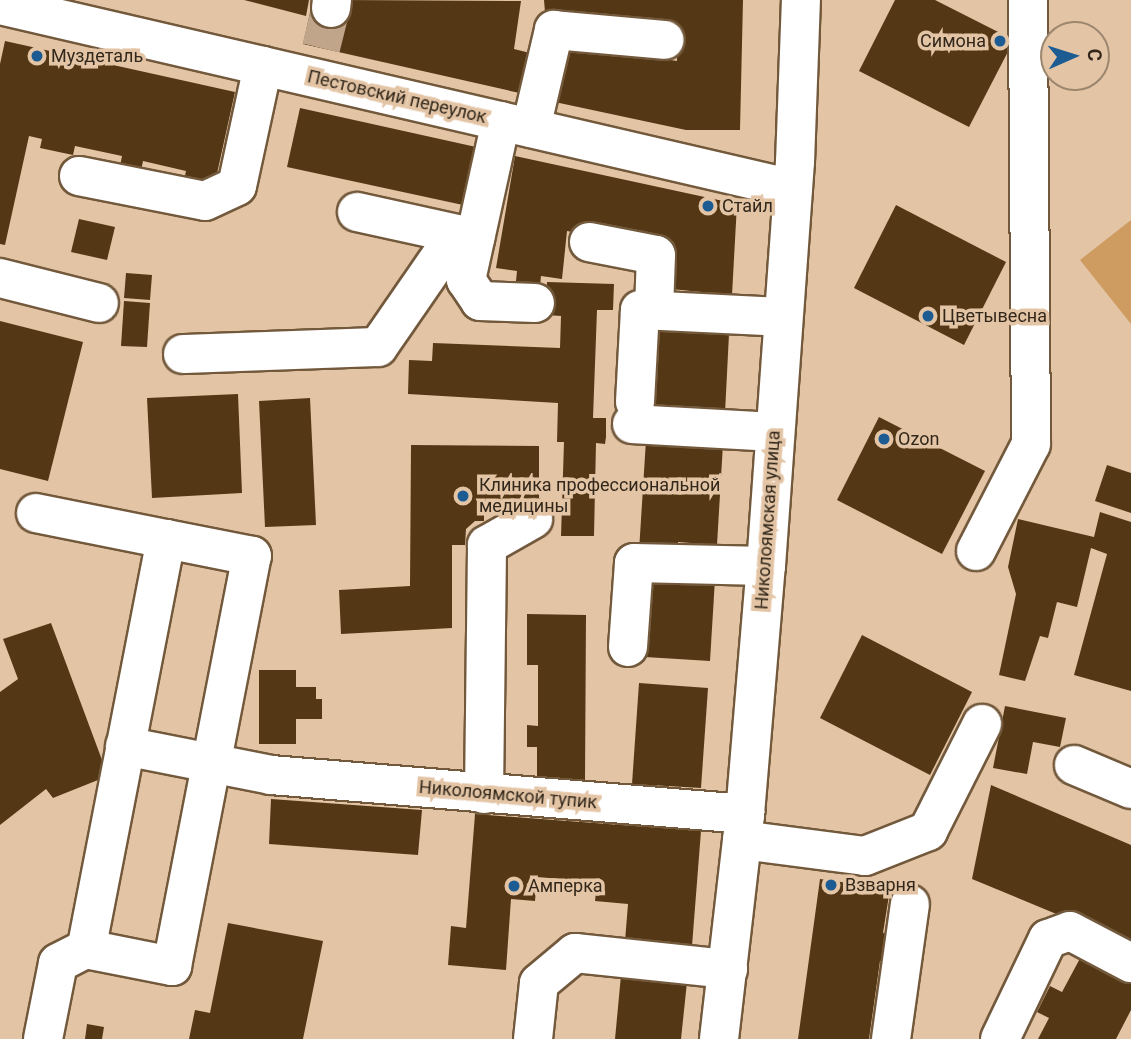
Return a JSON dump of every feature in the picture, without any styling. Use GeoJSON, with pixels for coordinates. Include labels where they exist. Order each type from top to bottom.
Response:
{"type":"FeatureCollection","features":[{"type":"Feature","properties":{"kind":"street","name":"Николоямская улица"},"geometry":{"type":"LineString","coordinates":[[719,1039],[744,827],[766,566],[793,189],[801,0]]}},
{"type":"Feature","properties":{"kind":"street"},"geometry":{"type":"LineString","coordinates":[[976,551],[1031,444],[1028,0]]}},
{"type":"Feature","properties":{"kind":"street","name":"Пестовский переулок"},"geometry":{"type":"LineString","coordinates":[[0,5],[263,66],[318,63],[516,125],[793,189]]}},
{"type":"Feature","properties":{"kind":"street"},"geometry":{"type":"LineString","coordinates":[[183,354],[378,347],[465,236],[516,125],[554,30],[665,40]]}},
{"type":"Feature","properties":{"kind":"street"},"geometry":{"type":"LineString","coordinates":[[79,176],[205,201],[237,186],[263,66]]}},
{"type":"Feature","properties":{"kind":"street"},"geometry":{"type":"LineString","coordinates":[[356,212],[465,236]]}},
{"type":"Feature","properties":{"kind":"street"},"geometry":{"type":"LineString","coordinates":[[465,236],[466,279],[480,301],[535,303]]}},
{"type":"Feature","properties":{"kind":"street"},"geometry":{"type":"LineString","coordinates":[[589,242],[656,255],[654,310]]}},
{"type":"Feature","properties":{"kind":"street"},"geometry":{"type":"LineString","coordinates":[[0,278],[99,303]]}},
{"type":"Feature","properties":{"kind":"street"},"geometry":{"type":"LineString","coordinates":[[774,432],[633,413],[640,310],[782,317]]}},
{"type":"Feature","properties":{"kind":"street"},"geometry":{"type":"LineString","coordinates":[[37,513],[252,556],[172,966],[86,949],[58,963],[43,1039]]}},
{"type":"Feature","properties":{"kind":"street"},"geometry":{"type":"LineString","coordinates":[[485,794],[487,545],[533,519]]}},
{"type":"Feature","properties":{"kind":"street"},"geometry":{"type":"LineString","coordinates":[[86,949],[166,539]]}},
{"type":"Feature","properties":{"kind":"street"},"geometry":{"type":"LineString","coordinates":[[628,647],[634,563],[766,566]]}},
{"type":"Feature","properties":{"kind":"street","name":"Николоямской тупик"},"geometry":{"type":"LineString","coordinates":[[125,747],[271,775],[485,794],[744,827],[865,856],[928,831],[982,724]]}},
{"type":"Feature","properties":{"kind":"street"},"geometry":{"type":"LineString","coordinates":[[1074,765],[1131,789]]}},
{"type":"Feature","properties":{"kind":"street"},"geometry":{"type":"LineString","coordinates":[[891,1039],[910,904]]}},
{"type":"Feature","properties":{"kind":"street"},"geometry":{"type":"LineString","coordinates":[[1000,1039],[1048,939],[1070,931],[1131,963]]}},
{"type":"Feature","properties":{"kind":"street"},"geometry":{"type":"LineString","coordinates":[[533,1039],[539,983],[575,953],[727,969]]}},
{"type":"Feature","properties":{"kind":"shaded area"},"geometry":{"type":"Polygon","coordinates":[[[1131,220],[1131,324],[1080,260],[1131,220]]]}},
{"type":"Feature","properties":{"kind":"building"},"geometry":{"type":"Polygon","coordinates":[[[244,0],[309,0],[306,16],[244,0]]]}},
{"type":"Feature","properties":{"kind":"building"},"geometry":{"type":"Polygon","coordinates":[[[342,0],[521,1],[514,49],[534,54],[524,94],[303,44],[312,4],[340,10],[342,0]]]}},
{"type":"Feature","properties":{"kind":"building"},"geometry":{"type":"Polygon","coordinates":[[[544,0],[743,0],[740,130],[686,130],[550,101],[565,43],[677,61],[677,23],[545,12],[544,0]]]}},
{"type":"Feature","properties":{"kind":"building"},"geometry":{"type":"Polygon","coordinates":[[[895,0],[935,0],[1014,40],[969,127],[859,71],[895,0]]]}},
{"type":"Feature","properties":{"kind":"building"},"geometry":{"type":"Polygon","coordinates":[[[5,41],[235,92],[214,187],[184,180],[186,171],[143,161],[140,176],[119,171],[122,156],[75,146],[73,155],[40,148],[42,139],[29,136],[5,245],[0,244],[0,64],[5,41]]]}},
{"type":"Feature","properties":{"kind":"building"},"geometry":{"type":"Polygon","coordinates":[[[300,108],[476,147],[463,205],[287,167],[300,108]]]}},
{"type":"Feature","properties":{"kind":"building"},"geometry":{"type":"Polygon","coordinates":[[[515,156],[737,204],[732,295],[671,289],[674,242],[584,225],[582,234],[567,231],[562,279],[541,276],[540,286],[516,281],[517,271],[496,268],[515,156]]]}},
{"type":"Feature","properties":{"kind":"building"},"geometry":{"type":"Polygon","coordinates":[[[896,205],[1006,262],[964,345],[854,288],[896,205]]]}},
{"type":"Feature","properties":{"kind":"building"},"geometry":{"type":"Polygon","coordinates":[[[79,219],[115,227],[107,260],[71,252],[79,219]]]}},
{"type":"Feature","properties":{"kind":"building"},"geometry":{"type":"Polygon","coordinates":[[[126,273],[152,275],[150,300],[124,298],[126,273]]]}},
{"type":"Feature","properties":{"kind":"building"},"geometry":{"type":"Polygon","coordinates":[[[547,282],[614,284],[613,310],[597,310],[593,418],[606,418],[606,437],[605,444],[596,443],[594,536],[561,536],[564,442],[557,442],[558,403],[408,394],[409,360],[432,361],[433,343],[560,348],[561,316],[546,315],[547,282]]]}},
{"type":"Feature","properties":{"kind":"building"},"geometry":{"type":"Polygon","coordinates":[[[124,301],[150,303],[147,347],[121,346],[124,301]]]}},
{"type":"Feature","properties":{"kind":"building"},"geometry":{"type":"Polygon","coordinates":[[[0,321],[83,342],[48,481],[0,469],[0,321]]]}},
{"type":"Feature","properties":{"kind":"building"},"geometry":{"type":"Polygon","coordinates":[[[654,330],[729,334],[725,413],[650,409],[654,330]]]}},
{"type":"Feature","properties":{"kind":"building"},"geometry":{"type":"Polygon","coordinates":[[[238,394],[242,493],[152,498],[147,398],[238,394]]]}},
{"type":"Feature","properties":{"kind":"building"},"geometry":{"type":"Polygon","coordinates":[[[310,398],[316,525],[265,527],[259,401],[310,398]]]}},
{"type":"Feature","properties":{"kind":"building"},"geometry":{"type":"Polygon","coordinates":[[[879,417],[985,471],[942,554],[837,500],[879,417]]]}},
{"type":"Feature","properties":{"kind":"building"},"geometry":{"type":"Polygon","coordinates":[[[646,440],[723,444],[717,545],[678,542],[677,553],[639,551],[646,440]]]}},
{"type":"Feature","properties":{"kind":"building"},"geometry":{"type":"Polygon","coordinates":[[[411,445],[539,446],[539,503],[484,502],[484,521],[475,521],[466,529],[465,545],[452,545],[452,628],[341,634],[339,590],[410,586],[411,445]]]}},
{"type":"Feature","properties":{"kind":"building"},"geometry":{"type":"Polygon","coordinates":[[[1107,465],[1131,473],[1131,513],[1095,501],[1107,465]]]}},
{"type":"Feature","properties":{"kind":"building"},"geometry":{"type":"Polygon","coordinates":[[[1100,512],[1131,522],[1131,691],[1074,675],[1107,554],[1091,548],[1077,607],[1057,602],[1048,638],[1040,636],[1025,681],[999,675],[1016,594],[1008,567],[1018,519],[1094,537],[1100,512]]]}},
{"type":"Feature","properties":{"kind":"building"},"geometry":{"type":"Polygon","coordinates":[[[651,575],[715,579],[710,661],[645,657],[651,575]]]}},
{"type":"Feature","properties":{"kind":"building"},"geometry":{"type":"Polygon","coordinates":[[[527,614],[586,615],[585,780],[537,778],[537,747],[527,747],[527,725],[538,726],[538,665],[527,665],[527,614]]]}},
{"type":"Feature","properties":{"kind":"building"},"geometry":{"type":"Polygon","coordinates":[[[51,623],[108,776],[53,798],[46,789],[0,825],[0,692],[18,679],[3,639],[51,623]]]}},
{"type":"Feature","properties":{"kind":"building"},"geometry":{"type":"Polygon","coordinates":[[[862,635],[972,692],[930,775],[820,718],[862,635]]]}},
{"type":"Feature","properties":{"kind":"building"},"geometry":{"type":"Polygon","coordinates":[[[259,670],[296,670],[296,687],[316,687],[316,699],[322,699],[322,719],[296,719],[296,744],[259,744],[259,670]]]}},
{"type":"Feature","properties":{"kind":"building"},"geometry":{"type":"Polygon","coordinates":[[[639,683],[708,688],[701,788],[632,784],[639,683]]]}},
{"type":"Feature","properties":{"kind":"building"},"geometry":{"type":"Polygon","coordinates":[[[1005,706],[1066,718],[1060,747],[1033,742],[1027,774],[993,768],[1005,706]]]}},
{"type":"Feature","properties":{"kind":"building"},"geometry":{"type":"Polygon","coordinates":[[[991,785],[1131,845],[1131,945],[972,879],[991,785]]]}},
{"type":"Feature","properties":{"kind":"building"},"geometry":{"type":"Polygon","coordinates":[[[271,799],[422,810],[418,855],[269,844],[271,799]]]}},
{"type":"Feature","properties":{"kind":"building"},"geometry":{"type":"Polygon","coordinates":[[[475,814],[701,831],[692,946],[625,941],[628,904],[595,901],[597,882],[537,877],[535,901],[511,899],[506,970],[448,965],[451,926],[466,928],[475,814]]]}},
{"type":"Feature","properties":{"kind":"building"},"geometry":{"type":"Polygon","coordinates":[[[820,879],[890,889],[883,933],[894,934],[890,962],[880,961],[869,1039],[798,1039],[820,879]]]}},
{"type":"Feature","properties":{"kind":"building"},"geometry":{"type":"Polygon","coordinates":[[[228,923],[323,941],[303,1039],[189,1039],[195,1010],[210,1013],[228,923]]]}},
{"type":"Feature","properties":{"kind":"building"},"geometry":{"type":"Polygon","coordinates":[[[1084,951],[1131,976],[1131,1010],[1116,1039],[1038,1039],[1049,1018],[1037,1012],[1050,986],[1062,992],[1084,951]]]}},
{"type":"Feature","properties":{"kind":"building"},"geometry":{"type":"Polygon","coordinates":[[[621,975],[687,982],[681,1039],[615,1039],[621,975]]]}},
{"type":"Feature","properties":{"kind":"building"},"geometry":{"type":"Polygon","coordinates":[[[87,1024],[104,1027],[102,1039],[85,1039],[87,1024]]]}},
{"type":"Feature","properties":{"kind":"tunnel"},"geometry":{"type":"LineString","coordinates":[[321,48],[331,8]]}},
{"type":"Feature","properties":{"kind":"place","name":"Симона"},"geometry":{"type":"Point","coordinates":[1000,41]}},
{"type":"Feature","properties":{"kind":"place","name":"Муздеталь"},"geometry":{"type":"Point","coordinates":[37,56]}},
{"type":"Feature","properties":{"kind":"place","name":"Стайл"},"geometry":{"type":"Point","coordinates":[708,206]}},
{"type":"Feature","properties":{"kind":"place","name":"Цветывесна"},"geometry":{"type":"Point","coordinates":[928,316]}},
{"type":"Feature","properties":{"kind":"place","name":"Ozon"},"geometry":{"type":"Point","coordinates":[884,439]}},
{"type":"Feature","properties":{"kind":"place","name":"Клиника профессиональной медицины"},"geometry":{"type":"Point","coordinates":[463,496]}},
{"type":"Feature","properties":{"kind":"place","name":"Взварня"},"geometry":{"type":"Point","coordinates":[831,885]}},
{"type":"Feature","properties":{"kind":"place","name":"Амперка"},"geometry":{"type":"Point","coordinates":[514,886]}}]}
